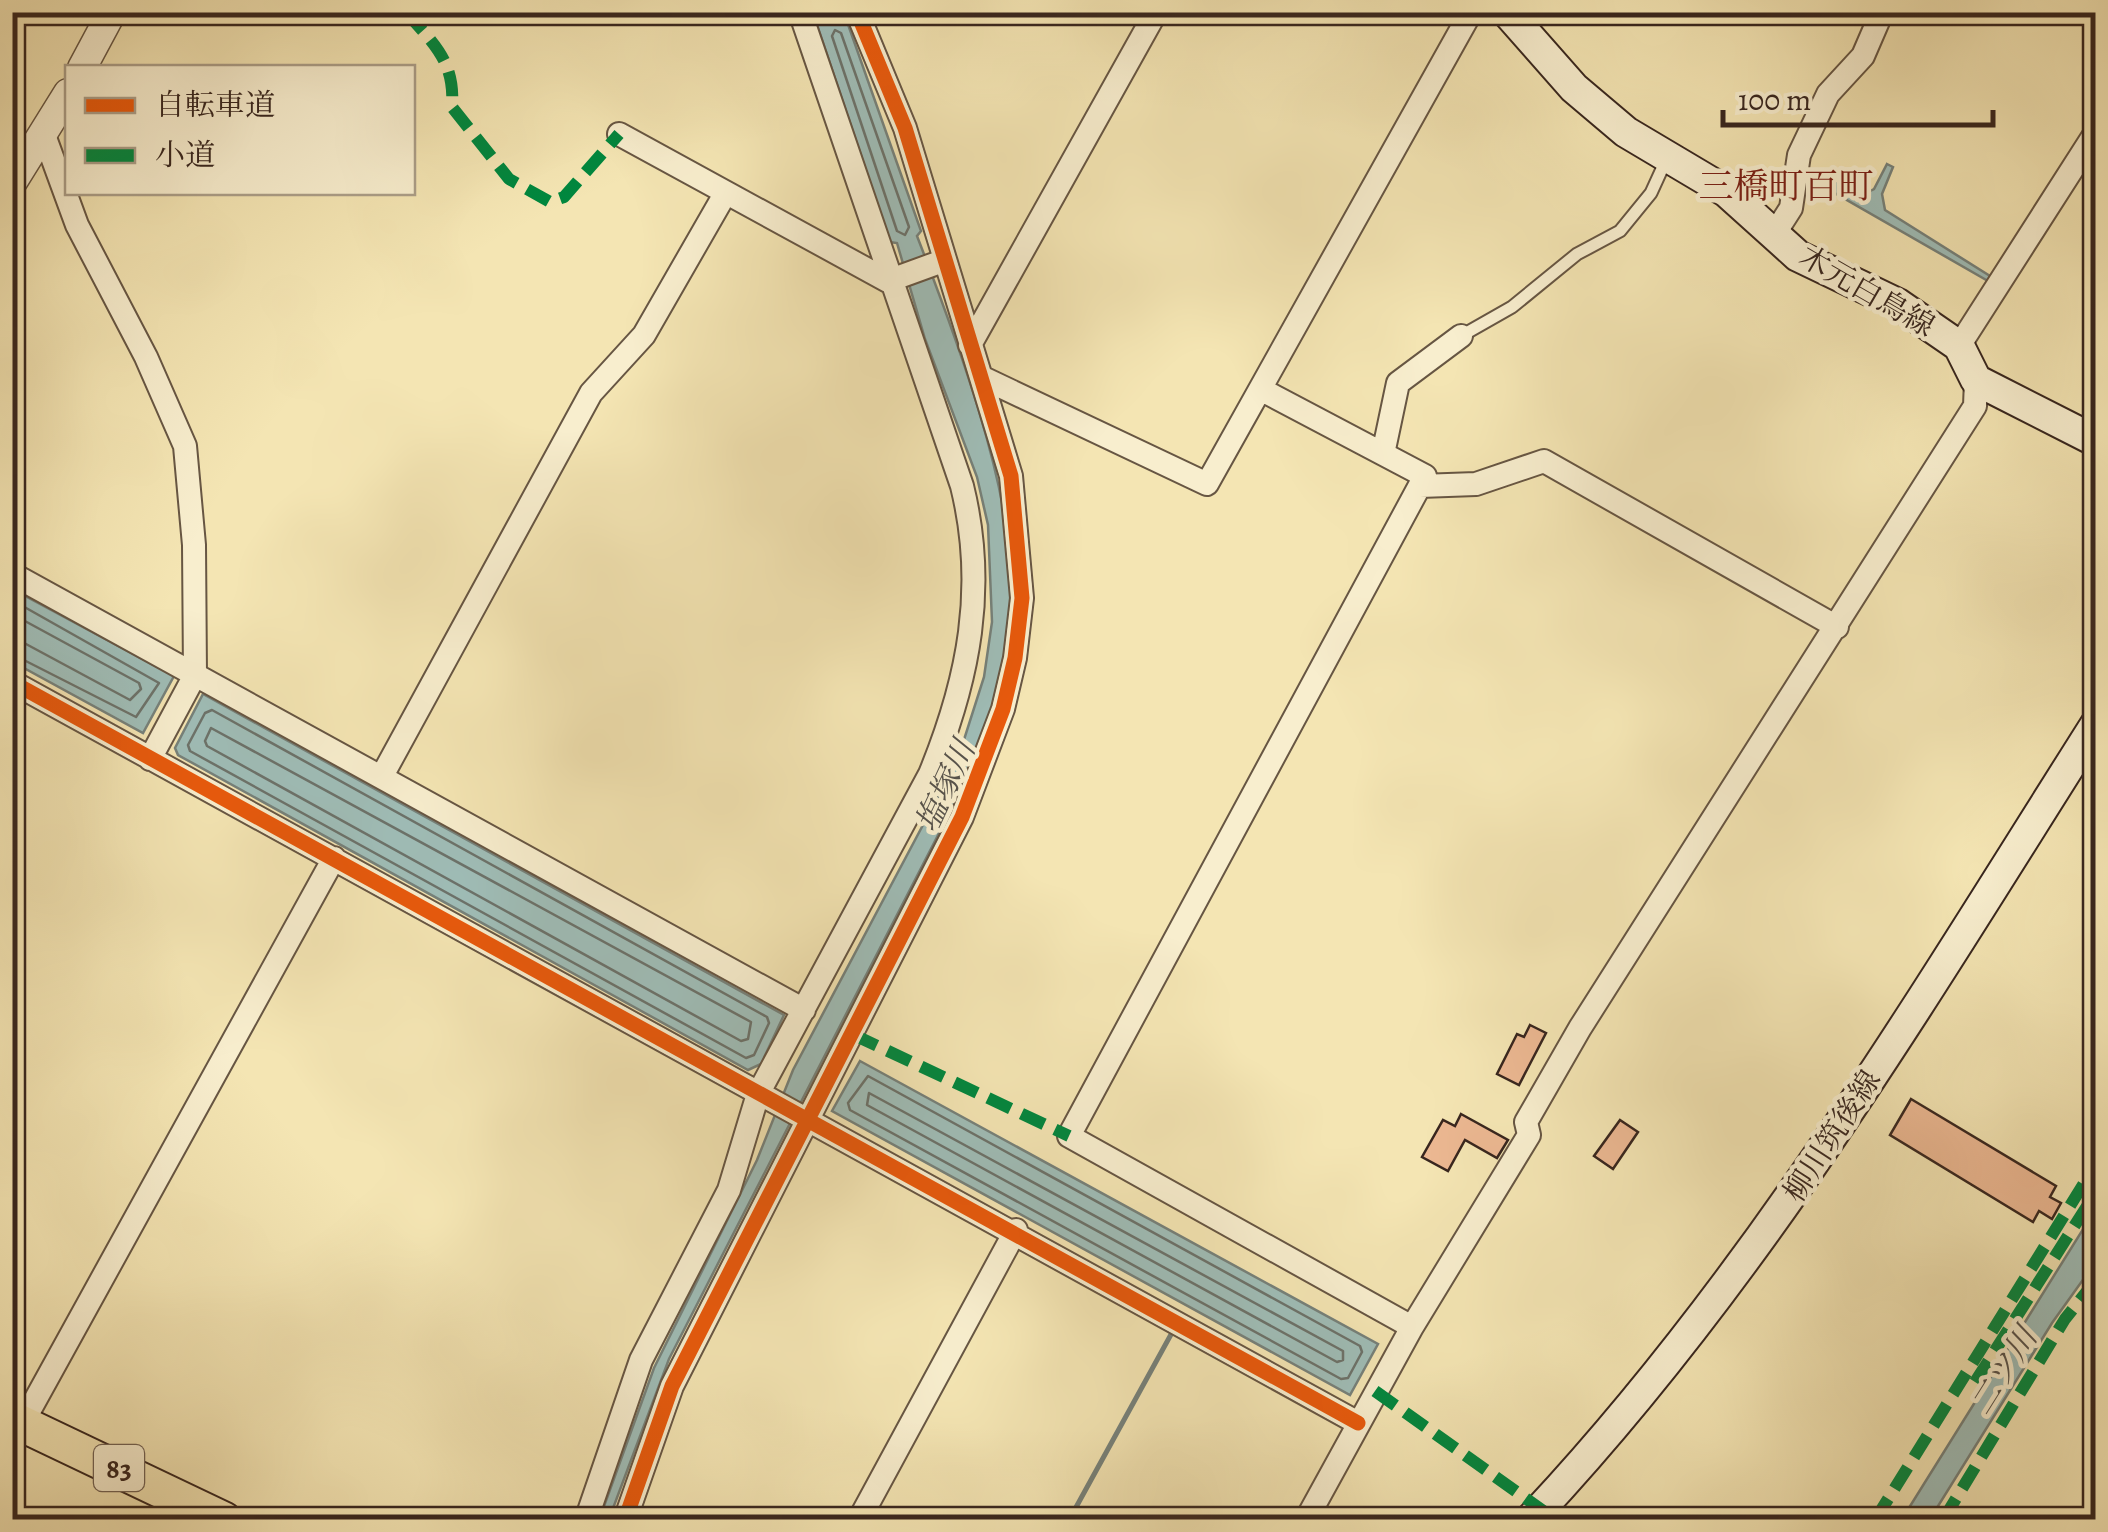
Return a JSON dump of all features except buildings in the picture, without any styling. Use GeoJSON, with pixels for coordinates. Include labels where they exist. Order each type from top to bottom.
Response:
{"type":"FeatureCollection","features":[{"type":"Feature","properties":{"kind":"main road","name":"木元白鳥線"},"geometry":{"type":"LineString","coordinates":[[1506,12],[1574,88],[1626,132],[1727,192],[1798,256],[1898,304],[1959,346],[1976,380]]}},
{"type":"Feature","properties":{"kind":"main road"},"geometry":{"type":"LineString","coordinates":[[1976,380],[2096,441]]}},
{"type":"Feature","properties":{"kind":"main road","name":"柳川筑後線"},"geometry":{"type":"LineString","coordinates":[[1530,1520],[1688,1339],[1760,1242],[2096,724]]}},
{"type":"Feature","properties":{"kind":"main road","name":"83"},"geometry":{"type":"LineString","coordinates":[[17,1421],[168,1506],[224,1520]]}},
{"type":"Feature","properties":{"kind":"street"},"geometry":{"type":"LineString","coordinates":[[84,65],[112,12]]}},
{"type":"Feature","properties":{"kind":"street"},"geometry":{"type":"LineString","coordinates":[[586,1520],[641,1360],[729,1190],[758,1094],[930,774],[953,718],[970,648],[976,585],[972,526],[962,486],[800,12]]}},
{"type":"Feature","properties":{"kind":"street"},"geometry":{"type":"LineString","coordinates":[[625,1520],[672,1386],[810,1123],[962,817],[1004,709],[1022,598],[1011,476],[905,128],[857,12]]}},
{"type":"Feature","properties":{"kind":"street"},"geometry":{"type":"LineString","coordinates":[[970,345],[1156,12]]}},
{"type":"Feature","properties":{"kind":"street"},"geometry":{"type":"LineString","coordinates":[[981,377],[1206,484],[1471,12]]}},
{"type":"Feature","properties":{"kind":"street"},"geometry":{"type":"LineString","coordinates":[[1775,234],[1791,208],[1800,155],[1828,94],[1863,56],[1882,12]]}},
{"type":"Feature","properties":{"kind":"street"},"geometry":{"type":"LineString","coordinates":[[12,183],[65,98]]}},
{"type":"Feature","properties":{"kind":"street"},"geometry":{"type":"LineString","coordinates":[[1959,346],[2096,132]]}},
{"type":"Feature","properties":{"kind":"street"},"geometry":{"type":"LineString","coordinates":[[620,134],[725,194],[894,278],[943,261]]}},
{"type":"Feature","properties":{"kind":"street"},"geometry":{"type":"LineString","coordinates":[[44,135],[65,192]]}},
{"type":"Feature","properties":{"kind":"street"},"geometry":{"type":"LineString","coordinates":[[382,776],[592,393],[644,335],[725,194]]}},
{"type":"Feature","properties":{"kind":"street"},"geometry":{"type":"LineString","coordinates":[[66,195],[185,446],[194,545],[195,675],[150,759]]}},
{"type":"Feature","properties":{"kind":"street"},"geometry":{"type":"LineString","coordinates":[[1383,454],[1398,383],[1461,336]]}},
{"type":"Feature","properties":{"kind":"street"},"geometry":{"type":"LineString","coordinates":[[1306,1520],[1412,1327],[1530,1135],[1526,1122],[1580,1028],[1975,406],[1976,380]]}},
{"type":"Feature","properties":{"kind":"street"},"geometry":{"type":"LineString","coordinates":[[1262,390],[1425,476],[1069,1136],[1412,1327]]}},
{"type":"Feature","properties":{"kind":"street"},"geometry":{"type":"LineString","coordinates":[[1420,486],[1476,484],[1544,461],[1837,627]]}},
{"type":"Feature","properties":{"kind":"street"},"geometry":{"type":"LineString","coordinates":[[12,574],[804,1010]]}},
{"type":"Feature","properties":{"kind":"street"},"geometry":{"type":"LineString","coordinates":[[12,682],[810,1123],[1016,1230],[1358,1423]]}},
{"type":"Feature","properties":{"kind":"street"},"geometry":{"type":"LineString","coordinates":[[17,1421],[334,858]]}},
{"type":"Feature","properties":{"kind":"street"},"geometry":{"type":"LineString","coordinates":[[859,1520],[1016,1230]]}},
{"type":"Feature","properties":{"kind":"lane"},"geometry":{"type":"LineString","coordinates":[[1461,336],[1512,307],[1577,254],[1620,232],[1651,194],[1667,158]]}},
{"type":"Feature","properties":{"kind":"water","name":"塩塚川"},"geometry":{"type":"Polygon","coordinates":[[[813,13],[844,13],[979,411],[993,460],[1010,553],[1007,638],[994,702],[974,765],[669,1359],[609,1519],[599,1520],[654,1368],[757,1160],[793,1070],[962,746],[984,677],[992,622],[988,525],[977,477],[925,339],[897,243],[890,242],[813,13]]]}},
{"type":"Feature","properties":{"kind":"water"},"geometry":{"type":"Polygon","coordinates":[[[1887,164],[1893,167],[1882,194],[1885,210],[1990,276],[1988,281],[1805,176],[1806,169],[1866,193],[1874,189],[1887,164]]]}},
{"type":"Feature","properties":{"kind":"water"},"geometry":{"type":"Polygon","coordinates":[[[12,589],[174,676],[143,733],[13,662],[12,589]]]}},
{"type":"Feature","properties":{"kind":"water"},"geometry":{"type":"Polygon","coordinates":[[[203,694],[784,1015],[761,1064],[748,1070],[178,755],[175,748],[203,694]]]}},
{"type":"Feature","properties":{"kind":"water"},"geometry":{"type":"Polygon","coordinates":[[[860,1061],[1378,1344],[1350,1395],[832,1111],[860,1061]]]}},
{"type":"Feature","properties":{"kind":"water","name":"二ツ川"},"geometry":{"type":"Polygon","coordinates":[[[2095,1210],[2095,1263],[2052,1323],[1930,1519],[1902,1519],[2095,1210]]]}},
{"type":"Feature","properties":{"kind":"waterway"},"geometry":{"type":"LineString","coordinates":[[1069,1520],[1174,1329]]}},
{"type":"Feature","properties":{"kind":"marked path"},"geometry":{"type":"LineString","coordinates":[[406,12],[441,55],[450,78],[452,107],[509,179],[550,202],[564,197],[619,134]]}},
{"type":"Feature","properties":{"kind":"marked path"},"geometry":{"type":"LineString","coordinates":[[854,1035],[1069,1136]]}},
{"type":"Feature","properties":{"kind":"marked path"},"geometry":{"type":"LineString","coordinates":[[1875,1520],[2096,1164]]}},
{"type":"Feature","properties":{"kind":"marked path"},"geometry":{"type":"LineString","coordinates":[[1975,1382],[2096,1192]]}},
{"type":"Feature","properties":{"kind":"marked path"},"geometry":{"type":"LineString","coordinates":[[1943,1520],[2065,1319],[2096,1280]]}},
{"type":"Feature","properties":{"kind":"marked path"},"geometry":{"type":"LineString","coordinates":[[1375,1391],[1556,1520]]}},
{"type":"Feature","properties":{"kind":"cycle path"},"geometry":{"type":"LineString","coordinates":[[625,1520],[672,1386],[962,817],[1003,709],[1015,658],[1022,598],[1011,476],[905,128],[857,12]]}},
{"type":"Feature","properties":{"kind":"cycle path"},"geometry":{"type":"LineString","coordinates":[[12,682],[1358,1423]]}},
{"type":"Feature","properties":{"kind":"district","name":"三橋町百町"},"geometry":{"type":"Point","coordinates":[1786,186]}}]}
